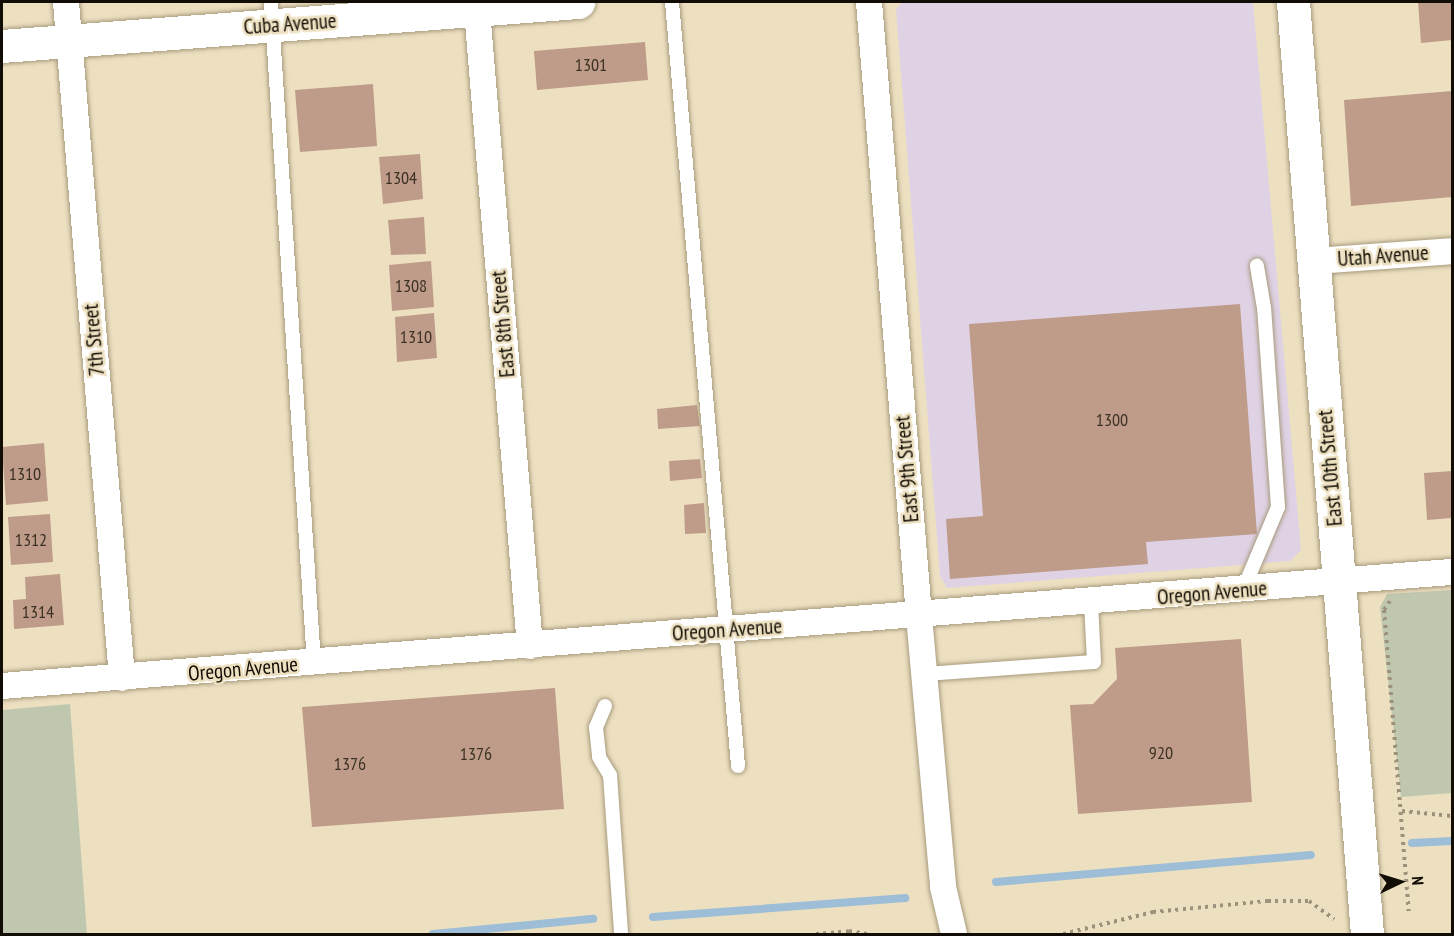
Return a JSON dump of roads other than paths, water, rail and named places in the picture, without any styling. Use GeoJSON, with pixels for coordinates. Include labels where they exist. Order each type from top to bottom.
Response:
{"type":"FeatureCollection","features":[{"type":"Feature","properties":{"kind":"main road","name":"Cuba Avenue"},"geometry":{"type":"LineString","coordinates":[[2,46],[70,42],[272,14],[578,2]]}},
{"type":"Feature","properties":{"kind":"main road","name":"East 10th Street"},"geometry":{"type":"LineString","coordinates":[[1293,2],[1367,934]]}},
{"type":"Feature","properties":{"kind":"street","name":"7th Street"},"geometry":{"type":"LineString","coordinates":[[66,2],[122,678]]}},
{"type":"Feature","properties":{"kind":"street","name":"East 9th Street"},"geometry":{"type":"LineString","coordinates":[[869,2],[943,886],[954,934]]}},
{"type":"Feature","properties":{"kind":"street","name":"East 8th Street"},"geometry":{"type":"LineString","coordinates":[[477,6],[530,646]]}},
{"type":"Feature","properties":{"kind":"street","name":"Utah Avenue"},"geometry":{"type":"LineString","coordinates":[[1314,261],[1452,251]]}},
{"type":"Feature","properties":{"kind":"street","name":"Oregon Avenue"},"geometry":{"type":"LineString","coordinates":[[2,686],[919,616],[1452,572]]}},
{"type":"Feature","properties":{"kind":"lane"},"geometry":{"type":"LineString","coordinates":[[672,2],[729,630],[738,766]]}},
{"type":"Feature","properties":{"kind":"lane"},"geometry":{"type":"LineString","coordinates":[[272,14],[314,663]]}},
{"type":"Feature","properties":{"kind":"lane"},"geometry":{"type":"LineString","coordinates":[[1243,590],[1278,507],[1257,266]]}},
{"type":"Feature","properties":{"kind":"lane"},"geometry":{"type":"LineString","coordinates":[[925,674],[1094,662],[1091,602]]}},
{"type":"Feature","properties":{"kind":"lane"},"geometry":{"type":"LineString","coordinates":[[605,706],[596,727],[599,757],[610,775],[621,934]]}},
{"type":"Feature","properties":{"kind":"waterway"},"geometry":{"type":"LineString","coordinates":[[1412,843],[1452,841]]}},
{"type":"Feature","properties":{"kind":"waterway"},"geometry":{"type":"LineString","coordinates":[[996,882],[1311,855]]}},
{"type":"Feature","properties":{"kind":"waterway"},"geometry":{"type":"LineString","coordinates":[[653,917],[905,898]]}},
{"type":"Feature","properties":{"kind":"waterway"},"geometry":{"type":"LineString","coordinates":[[433,934],[593,919]]}}]}
